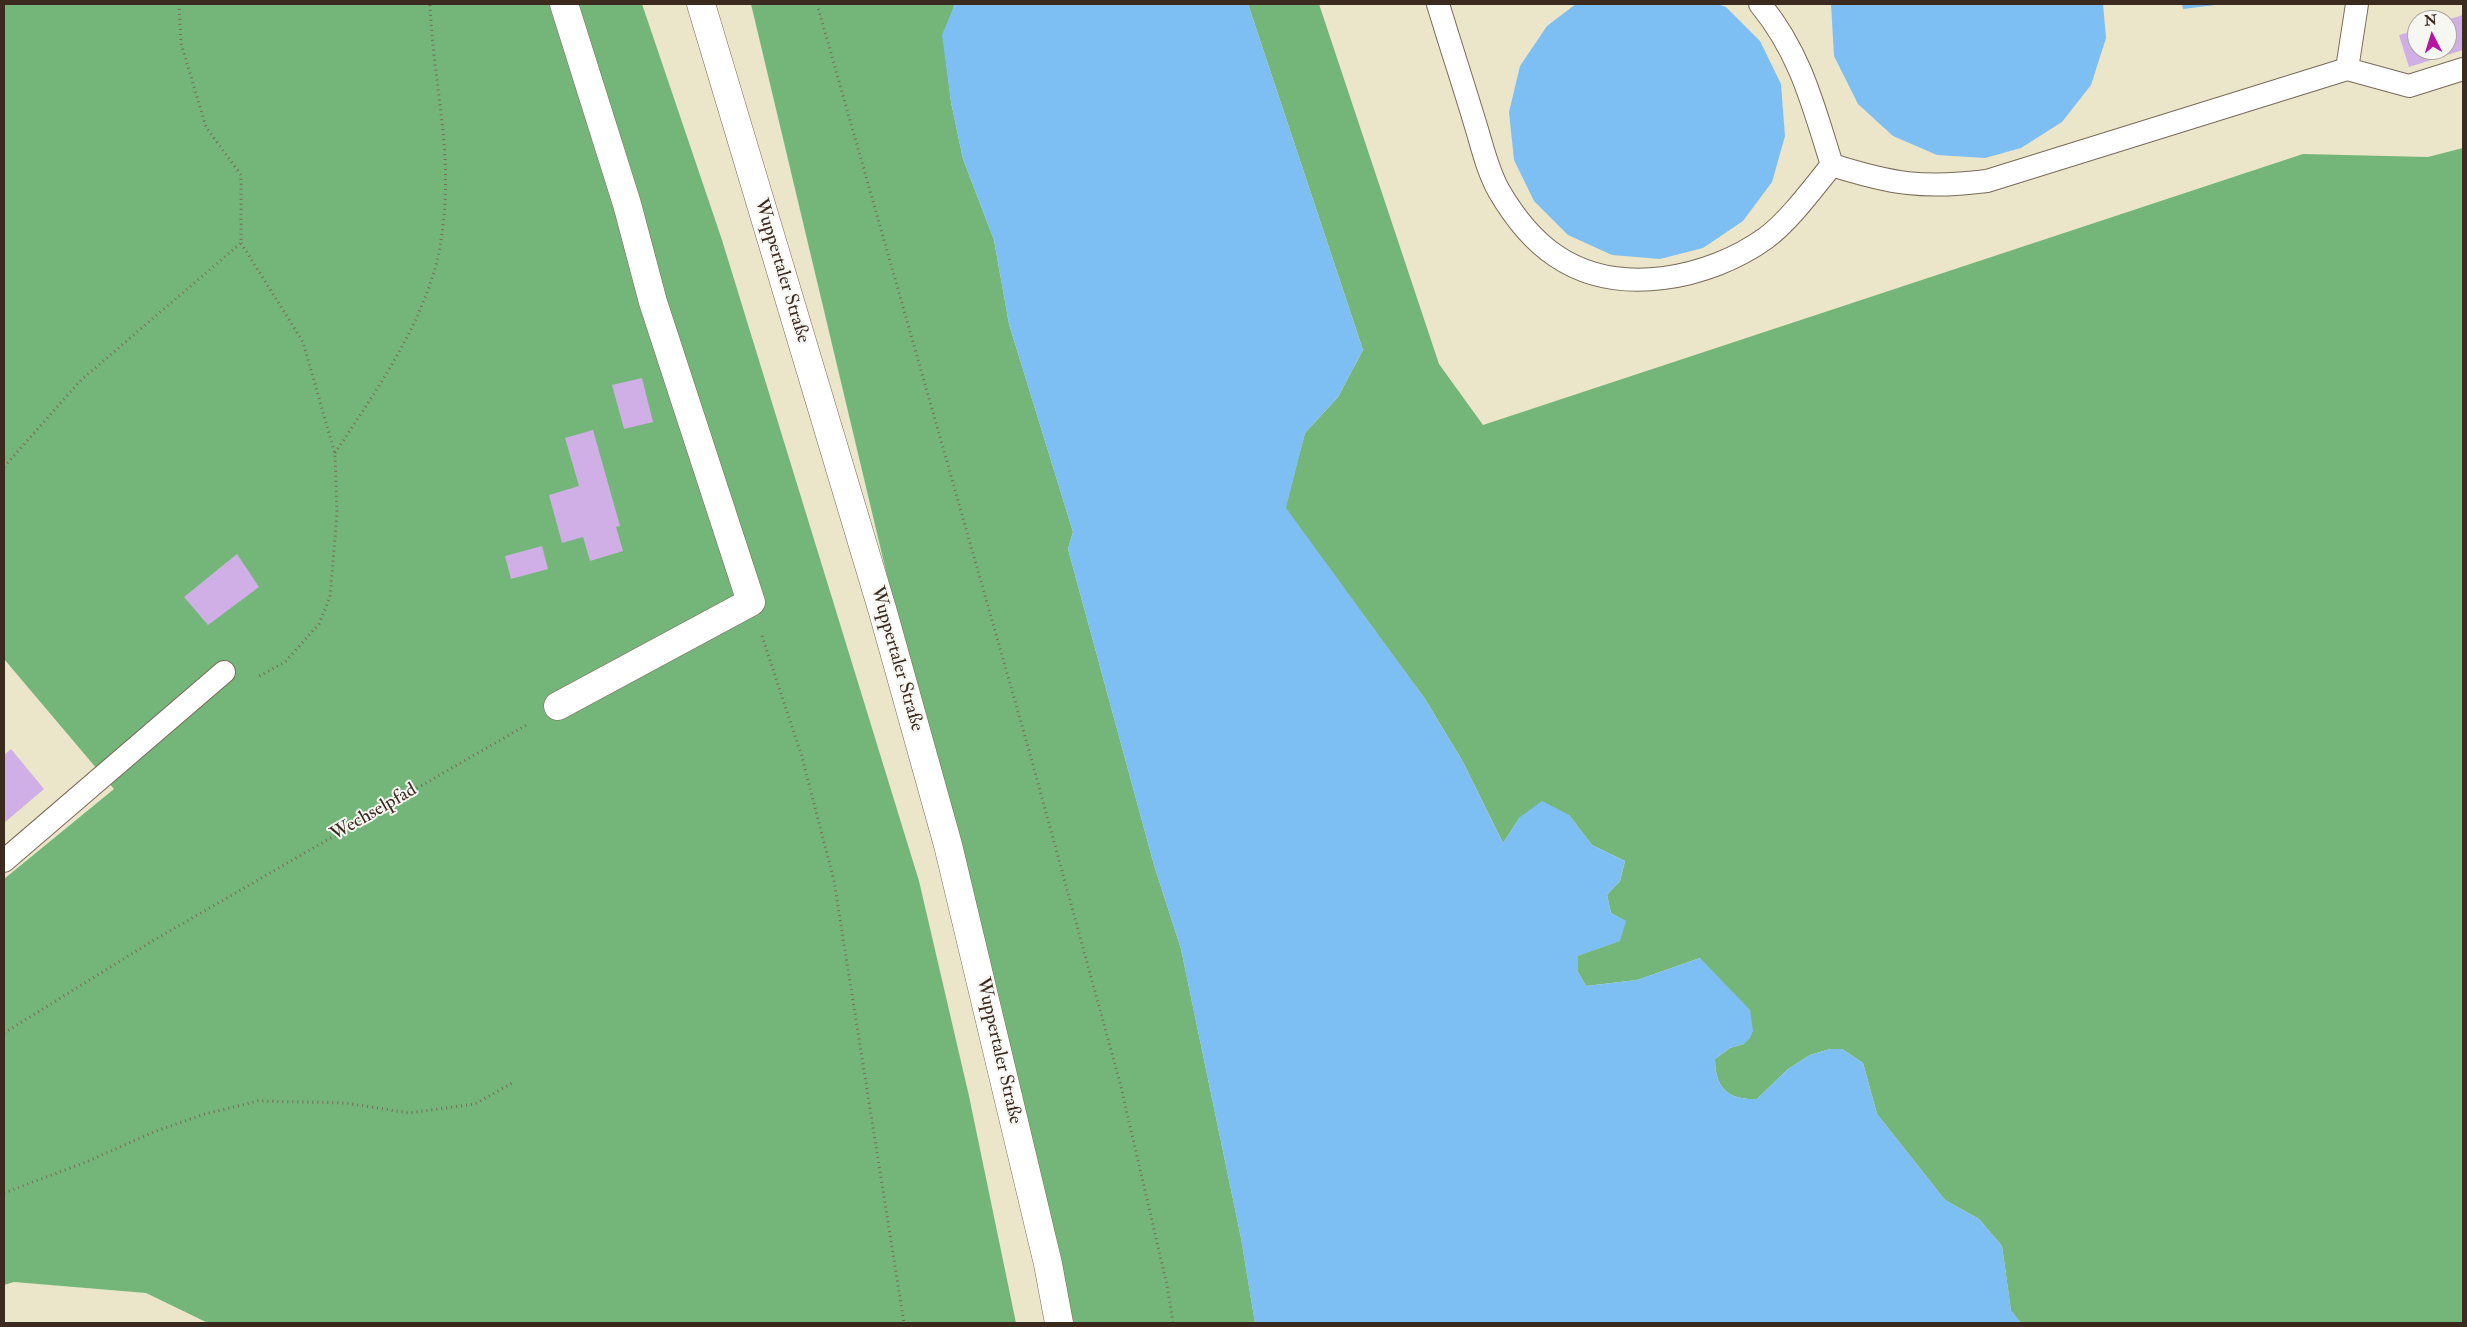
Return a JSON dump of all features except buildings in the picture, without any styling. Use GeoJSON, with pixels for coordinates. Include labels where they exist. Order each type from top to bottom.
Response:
{"type":"FeatureCollection","features":[{"type":"Feature","properties":{"kind":"street"},"geometry":{"type":"LineString","coordinates":[[558,706],[751,602],[653,302],[627,204],[564,4]]}},
{"type":"Feature","properties":{"kind":"street","name":"Wuppertaler Straße"},"geometry":{"type":"LineString","coordinates":[[702,4],[883,612],[948,845],[1046,1254],[1058,1323]]}},
{"type":"Feature","properties":{"kind":"lane"},"geometry":{"type":"LineString","coordinates":[[1438,4],[1486,160],[1498,189],[1533,236],[1556,256],[1578,268],[1632,279],[1688,274],[1712,267],[1767,237],[1802,202],[1832,165]]}},
{"type":"Feature","properties":{"kind":"lane"},"geometry":{"type":"LineString","coordinates":[[1760,4],[1775,22],[1803,73],[1832,165]]}},
{"type":"Feature","properties":{"kind":"lane"},"geometry":{"type":"LineString","coordinates":[[2347,69],[2357,4]]}},
{"type":"Feature","properties":{"kind":"lane"},"geometry":{"type":"LineString","coordinates":[[1832,165],[1878,180],[1904,184],[1958,185],[1987,181],[2347,69],[2409,86],[2463,70]]}},
{"type":"Feature","properties":{"kind":"lane"},"geometry":{"type":"LineString","coordinates":[[4,861],[224,672]]}},
{"type":"Feature","properties":{"kind":"path"},"geometry":{"type":"LineString","coordinates":[[179,4],[181,43],[206,127],[242,175],[241,243],[303,342],[335,454],[337,514],[330,597],[319,624],[285,662],[254,680]]}},
{"type":"Feature","properties":{"kind":"path"},"geometry":{"type":"LineString","coordinates":[[335,454],[374,394],[418,317],[434,273],[445,190],[445,158],[432,42],[430,4]]}},
{"type":"Feature","properties":{"kind":"path"},"geometry":{"type":"LineString","coordinates":[[818,4],[1030,754],[1120,1082],[1167,1285],[1173,1323]]}},
{"type":"Feature","properties":{"kind":"path"},"geometry":{"type":"LineString","coordinates":[[4,467],[81,380],[241,243]]}},
{"type":"Feature","properties":{"kind":"path"},"geometry":{"type":"LineString","coordinates":[[751,602],[802,757],[834,881],[904,1323]]}},
{"type":"Feature","properties":{"kind":"path","name":"Wechselpfad"},"geometry":{"type":"LineString","coordinates":[[4,1033],[154,940],[558,706]]}},
{"type":"Feature","properties":{"kind":"path"},"geometry":{"type":"LineString","coordinates":[[4,1193],[77,1165],[156,1131],[205,1114],[258,1101],[346,1103],[409,1113],[475,1104],[514,1082]]}},
{"type":"Feature","properties":{"kind":"green space"},"geometry":{"type":"Polygon","coordinates":[[[4,4],[642,4],[722,240],[919,881],[969,1096],[1016,1323],[208,1323],[146,1293],[14,1282],[4,1285],[4,879],[114,789],[4,659],[4,4]]]}},
{"type":"Feature","properties":{"kind":"green space"},"geometry":{"type":"Polygon","coordinates":[[[751,4],[955,4],[943,35],[951,102],[963,159],[994,240],[1009,324],[1073,532],[1068,549],[1154,865],[1181,949],[1241,1238],[1255,1323],[1065,1323],[751,4]]]}},
{"type":"Feature","properties":{"kind":"green space"},"geometry":{"type":"Polygon","coordinates":[[[1248,4],[1319,4],[1439,364],[1483,425],[2303,154],[2428,157],[2463,148],[2463,1323],[2021,1323],[2011,1311],[2002,1246],[1979,1219],[1945,1200],[1877,1114],[1863,1063],[1842,1049],[1830,1049],[1810,1055],[1788,1069],[1757,1099],[1738,1097],[1725,1090],[1721,1085],[1717,1078],[1715,1059],[1730,1048],[1744,1044],[1700,958],[1637,980],[1586,986],[1578,972],[1577,956],[1619,941],[1625,921],[1611,913],[1607,895],[1620,881],[1625,861],[1592,845],[1569,815],[1520,817],[1503,843],[1463,762],[1425,699],[1285,508],[1305,433],[1338,397],[1363,350],[1248,4]]]}},
{"type":"Feature","properties":{"kind":"water"},"geometry":{"type":"Polygon","coordinates":[[[955,4],[1248,4],[1363,350],[1338,397],[1305,433],[1286,508],[1425,699],[1463,762],[1503,843],[1520,817],[1542,801],[1569,815],[1592,845],[1625,861],[1620,881],[1607,895],[1611,913],[1626,921],[1620,941],[1578,956],[1578,972],[1586,986],[1637,980],[1700,958],[1750,1010],[1753,1031],[1750,1038],[1744,1044],[1730,1048],[1715,1059],[1717,1078],[1721,1085],[1725,1090],[1738,1097],[1757,1099],[1788,1069],[1810,1055],[1830,1049],[1842,1049],[1863,1063],[1877,1114],[1945,1200],[1979,1219],[2002,1246],[2011,1310],[2021,1323],[1255,1323],[1241,1238],[1181,949],[1154,865],[1068,549],[1073,532],[1009,324],[994,240],[963,159],[951,102],[942,35],[955,4]]]}},
{"type":"Feature","properties":{"kind":"water"},"geometry":{"type":"Polygon","coordinates":[[[1576,4],[1718,4],[1726,7],[1760,41],[1781,84],[1785,136],[1772,182],[1743,221],[1703,248],[1660,259],[1612,255],[1568,235],[1534,201],[1514,160],[1509,112],[1520,66],[1547,26],[1576,4]]]}},
{"type":"Feature","properties":{"kind":"water"},"geometry":{"type":"Polygon","coordinates":[[[1831,4],[2103,4],[2106,38],[2091,85],[2062,122],[2021,148],[1985,158],[1937,155],[1893,136],[1858,104],[1834,56],[1831,4]]]}},
{"type":"Feature","properties":{"kind":"water"},"geometry":{"type":"Polygon","coordinates":[[[2182,4],[2223,4],[2183,9],[2182,4]]]}}]}
